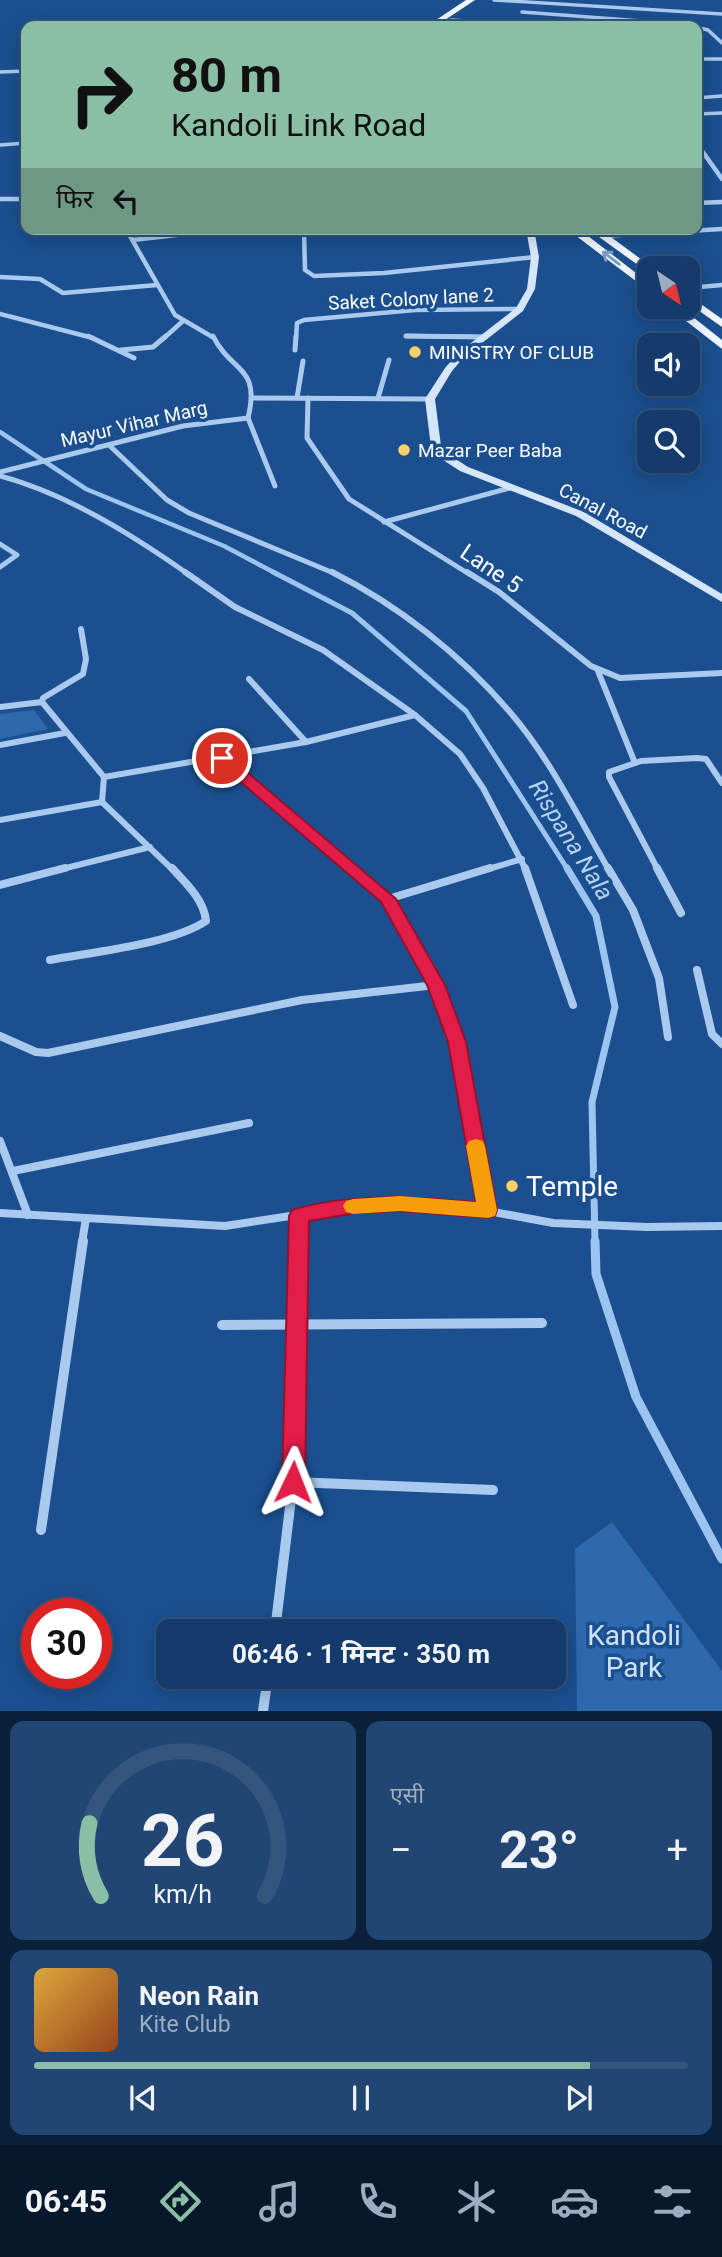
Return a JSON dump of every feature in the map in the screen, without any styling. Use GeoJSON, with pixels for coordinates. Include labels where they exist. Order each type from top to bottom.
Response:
{"type":"FeatureCollection","features":[{"type":"Feature","properties":{"kind":"main road"},"geometry":{"type":"LineString","coordinates":[[438,21],[471,0]]}},
{"type":"Feature","properties":{"kind":"main road"},"geometry":{"type":"LineString","coordinates":[[454,21],[479,0]]}},
{"type":"Feature","properties":{"kind":"main road"},"geometry":{"type":"LineString","coordinates":[[580,235],[637,279]]}},
{"type":"Feature","properties":{"kind":"main road"},"geometry":{"type":"LineString","coordinates":[[603,236],[637,261]]}},
{"type":"Feature","properties":{"kind":"main road"},"geometry":{"type":"LineString","coordinates":[[700,307],[722,324]]}},
{"type":"Feature","properties":{"kind":"main road"},"geometry":{"type":"LineString","coordinates":[[688,319],[722,346]]}},
{"type":"Feature","properties":{"kind":"street"},"geometry":{"type":"LineString","coordinates":[[494,0],[722,14]]}},
{"type":"Feature","properties":{"kind":"street"},"geometry":{"type":"LineString","coordinates":[[522,12],[653,21]]}},
{"type":"Feature","properties":{"kind":"street"},"geometry":{"type":"LineString","coordinates":[[702,28],[720,40]]}},
{"type":"Feature","properties":{"kind":"street"},"geometry":{"type":"LineString","coordinates":[[702,60],[722,59]]}},
{"type":"Feature","properties":{"kind":"street"},"geometry":{"type":"LineString","coordinates":[[0,72],[21,71]]}},
{"type":"Feature","properties":{"kind":"street"},"geometry":{"type":"LineString","coordinates":[[702,98],[722,96]]}},
{"type":"Feature","properties":{"kind":"street"},"geometry":{"type":"LineString","coordinates":[[702,114],[722,113]]}},
{"type":"Feature","properties":{"kind":"street"},"geometry":{"type":"LineString","coordinates":[[0,145],[21,143]]}},
{"type":"Feature","properties":{"kind":"street"},"geometry":{"type":"LineString","coordinates":[[702,151],[722,179]]}},
{"type":"Feature","properties":{"kind":"street"},"geometry":{"type":"LineString","coordinates":[[0,199],[21,200]]}},
{"type":"Feature","properties":{"kind":"street"},"geometry":{"type":"LineString","coordinates":[[702,203],[722,202]]}},
{"type":"Feature","properties":{"kind":"street"},"geometry":{"type":"LineString","coordinates":[[702,230],[722,229]]}},
{"type":"Feature","properties":{"kind":"street"},"geometry":{"type":"LineString","coordinates":[[130,235],[175,315],[214,335],[220,350],[236,362],[249,379],[253,398],[248,418],[275,486]]}},
{"type":"Feature","properties":{"kind":"street"},"geometry":{"type":"LineString","coordinates":[[133,240],[176,235]]}},
{"type":"Feature","properties":{"kind":"street"},"geometry":{"type":"LineString","coordinates":[[304,235],[305,270],[314,276],[384,273],[535,257]]}},
{"type":"Feature","properties":{"kind":"street"},"geometry":{"type":"LineString","coordinates":[[253,398],[430,399],[461,355],[520,309],[531,289],[535,257],[531,235]]}},
{"type":"Feature","properties":{"kind":"street"},"geometry":{"type":"LineString","coordinates":[[603,236],[620,235]]}},
{"type":"Feature","properties":{"kind":"street"},"geometry":{"type":"LineString","coordinates":[[0,277],[40,279],[63,293],[157,285]]}},
{"type":"Feature","properties":{"kind":"street"},"geometry":{"type":"LineString","coordinates":[[700,287],[722,285]]}},
{"type":"Feature","properties":{"kind":"street","name":"Saket Colony lane 2"},"geometry":{"type":"LineString","coordinates":[[295,350],[297,323],[304,320],[429,309],[520,309]]}},
{"type":"Feature","properties":{"kind":"street"},"geometry":{"type":"LineString","coordinates":[[0,314],[70,328],[134,358]]}},
{"type":"Feature","properties":{"kind":"street"},"geometry":{"type":"LineString","coordinates":[[0,320],[11,317]]}},
{"type":"Feature","properties":{"kind":"street"},"geometry":{"type":"LineString","coordinates":[[121,350],[153,347],[161,343],[183,321]]}},
{"type":"Feature","properties":{"kind":"street"},"geometry":{"type":"LineString","coordinates":[[406,336],[485,337]]}},
{"type":"Feature","properties":{"kind":"street"},"geometry":{"type":"LineString","coordinates":[[378,398],[389,360]]}},
{"type":"Feature","properties":{"kind":"street"},"geometry":{"type":"LineString","coordinates":[[297,398],[303,361]]}},
{"type":"Feature","properties":{"kind":"street","name":"Lane 5"},"geometry":{"type":"LineString","coordinates":[[309,398],[307,438],[349,499],[499,592],[598,671],[620,678],[722,673]]}},
{"type":"Feature","properties":{"kind":"street","name":"Canal Road"},"geometry":{"type":"LineString","coordinates":[[430,399],[433,435],[436,447],[444,456],[464,469],[580,514],[722,599]]}},
{"type":"Feature","properties":{"kind":"street","name":"Mayur Vihar Marg"},"geometry":{"type":"LineString","coordinates":[[0,474],[183,426],[248,418]]}},
{"type":"Feature","properties":{"kind":"street"},"geometry":{"type":"LineString","coordinates":[[110,446],[167,500],[189,513],[326,568],[402,613],[455,657],[509,711],[543,758],[633,910],[659,978],[668,1037]]}},
{"type":"Feature","properties":{"kind":"street"},"geometry":{"type":"LineString","coordinates":[[0,474],[106,521],[170,561],[235,607],[323,650],[415,715],[460,754],[483,788],[522,859],[573,1005]]}},
{"type":"Feature","properties":{"kind":"street"},"geometry":{"type":"LineString","coordinates":[[384,522],[510,488]]}},
{"type":"Feature","properties":{"kind":"street"},"geometry":{"type":"LineString","coordinates":[[0,544],[17,555],[0,567]]}},
{"type":"Feature","properties":{"kind":"street"},"geometry":{"type":"LineString","coordinates":[[42,702],[43,698],[79,680],[87,670],[89,663],[81,629]]}},
{"type":"Feature","properties":{"kind":"street"},"geometry":{"type":"LineString","coordinates":[[598,671],[635,763]]}},
{"type":"Feature","properties":{"kind":"street"},"geometry":{"type":"LineString","coordinates":[[249,679],[306,742]]}},
{"type":"Feature","properties":{"kind":"street"},"geometry":{"type":"LineString","coordinates":[[0,707],[42,702]]}},
{"type":"Feature","properties":{"kind":"street"},"geometry":{"type":"LineString","coordinates":[[42,702],[104,777],[102,802]]}},
{"type":"Feature","properties":{"kind":"street"},"geometry":{"type":"LineString","coordinates":[[104,777],[306,742],[415,715]]}},
{"type":"Feature","properties":{"kind":"street"},"geometry":{"type":"LineString","coordinates":[[0,745],[65,733]]}},
{"type":"Feature","properties":{"kind":"street"},"geometry":{"type":"LineString","coordinates":[[681,913],[609,772],[614,767],[635,763],[699,757],[711,764],[722,783]]}},
{"type":"Feature","properties":{"kind":"street"},"geometry":{"type":"LineString","coordinates":[[222,758],[388,899],[436,985],[457,1042],[488,1210]]}},
{"type":"Feature","properties":{"kind":"street"},"geometry":{"type":"LineString","coordinates":[[0,820],[102,802]]}},
{"type":"Feature","properties":{"kind":"street"},"geometry":{"type":"LineString","coordinates":[[50,960],[177,935],[205,923],[207,914],[194,893],[102,802]]}},
{"type":"Feature","properties":{"kind":"street"},"geometry":{"type":"LineString","coordinates":[[0,886],[150,847]]}},
{"type":"Feature","properties":{"kind":"street"},"geometry":{"type":"LineString","coordinates":[[388,899],[522,859]]}},
{"type":"Feature","properties":{"kind":"street"},"geometry":{"type":"LineString","coordinates":[[697,970],[712,1034],[722,1044]]}},
{"type":"Feature","properties":{"kind":"street"},"geometry":{"type":"LineString","coordinates":[[0,1036],[36,1052],[48,1054],[302,1000],[436,985]]}},
{"type":"Feature","properties":{"kind":"street"},"geometry":{"type":"LineString","coordinates":[[13,1171],[249,1124]]}},
{"type":"Feature","properties":{"kind":"street"},"geometry":{"type":"LineString","coordinates":[[0,1141],[28,1215]]}},
{"type":"Feature","properties":{"kind":"street"},"geometry":{"type":"LineString","coordinates":[[0,1213],[225,1226],[356,1206],[400,1203],[488,1210],[553,1223],[647,1227],[722,1226]]}},
{"type":"Feature","properties":{"kind":"street"},"geometry":{"type":"LineString","coordinates":[[276,1619],[293,1482],[299,1323],[299,1216]]}},
{"type":"Feature","properties":{"kind":"street"},"geometry":{"type":"LineString","coordinates":[[41,1530],[86,1218]]}},
{"type":"Feature","properties":{"kind":"street"},"geometry":{"type":"LineString","coordinates":[[222,1325],[542,1323]]}},
{"type":"Feature","properties":{"kind":"street"},"geometry":{"type":"LineString","coordinates":[[293,1482],[493,1490]]}},
{"type":"Feature","properties":{"kind":"street"},"geometry":{"type":"LineString","coordinates":[[263,1711],[266,1689]]}},
{"type":"Feature","properties":{"kind":"green space"},"geometry":{"type":"Polygon","coordinates":[[[34,710],[48,729],[0,739],[0,714],[34,710]]]}},
{"type":"Feature","properties":{"kind":"green space","name":"Kandoli Park"},"geometry":{"type":"Polygon","coordinates":[[[612,1522],[722,1671],[722,1711],[577,1711],[575,1549],[612,1522]]]}},
{"type":"Feature","properties":{"kind":"waterway","name":"Rispana Nala"},"geometry":{"type":"LineString","coordinates":[[0,432],[86,489],[224,546],[277,574]]}},
{"type":"Feature","properties":{"kind":"waterway","name":"Rispana Nala"},"geometry":{"type":"LineString","coordinates":[[273,572],[352,613],[466,711],[568,870]]}},
{"type":"Feature","properties":{"kind":"waterway","name":"Rispana Nala"},"geometry":{"type":"LineString","coordinates":[[567,868],[596,916],[615,1007],[592,1102],[595,1243]]}},
{"type":"Feature","properties":{"kind":"waterway","name":"Rispana Nala"},"geometry":{"type":"LineString","coordinates":[[595,1241],[596,1274],[636,1397],[722,1559]]}},
{"type":"Feature","properties":{"kind":"slow traffic"},"geometry":{"type":"LineString","coordinates":[[353,1206],[400,1203],[488,1210],[476,1146]]}},
{"type":"Feature","properties":{"kind":"place","name":"MINISTRY OF CLUB"},"geometry":{"type":"Point","coordinates":[415,352]}},
{"type":"Feature","properties":{"kind":"place","name":"Mazar Peer Baba"},"geometry":{"type":"Point","coordinates":[404,450]}},
{"type":"Feature","properties":{"kind":"place","name":"Temple"},"geometry":{"type":"Point","coordinates":[512,1186]}},
{"type":"Feature","properties":{"kind":"route"},"geometry":{"type":"LineString","coordinates":[[222,758],[388,899],[436,985],[457,1042],[488,1210],[400,1203],[356,1206],[299,1216],[299,1323],[293,1482]]}}]}
